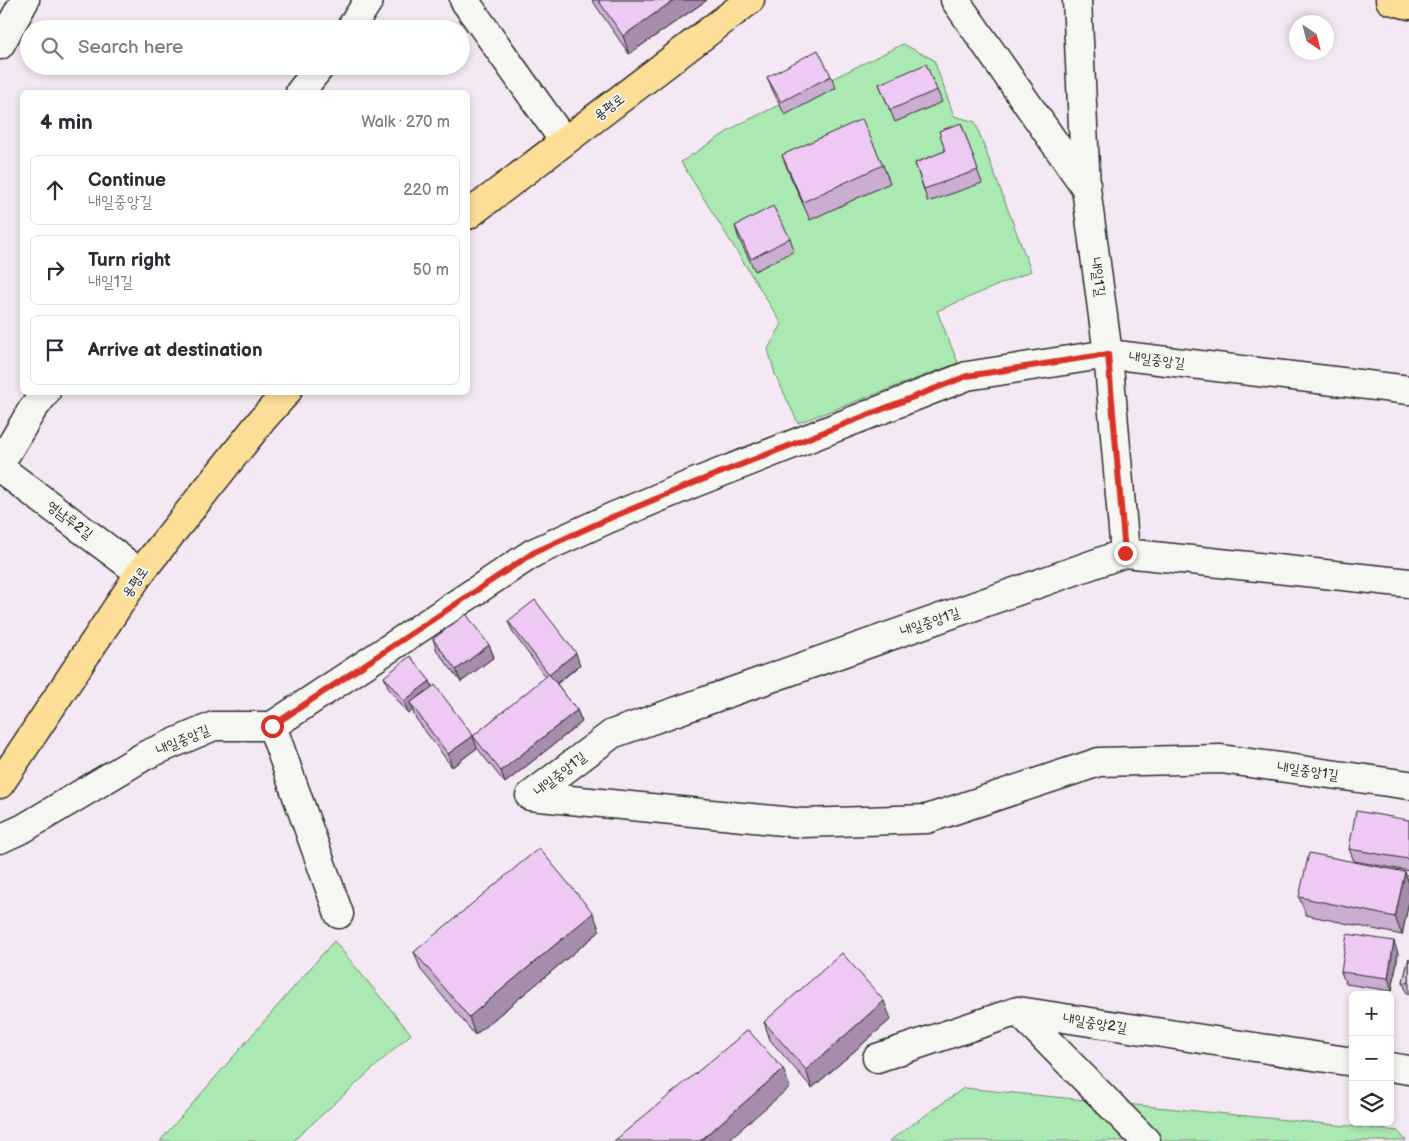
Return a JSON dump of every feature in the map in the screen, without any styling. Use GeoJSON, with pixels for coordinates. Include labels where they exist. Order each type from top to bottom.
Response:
{"type":"FeatureCollection","features":[{"type":"Feature","properties":{"kind":"main road","name":"용평로"},"geometry":{"type":"LineString","coordinates":[[470,213],[750,0]]}},
{"type":"Feature","properties":{"kind":"main road"},"geometry":{"type":"LineString","coordinates":[[1390,0],[1409,5]]}},
{"type":"Feature","properties":{"kind":"main road","name":"용평로"},"geometry":{"type":"LineString","coordinates":[[0,784],[140,573],[262,420],[284,395]]}},
{"type":"Feature","properties":{"kind":"street"},"geometry":{"type":"LineString","coordinates":[[0,45],[24,0]]}},
{"type":"Feature","properties":{"kind":"street"},"geometry":{"type":"LineString","coordinates":[[356,20],[368,0]]}},
{"type":"Feature","properties":{"kind":"street"},"geometry":{"type":"LineString","coordinates":[[464,0],[564,141]]}},
{"type":"Feature","properties":{"kind":"street"},"geometry":{"type":"LineString","coordinates":[[955,0],[1086,188]]}},
{"type":"Feature","properties":{"kind":"street","name":"내일1길"},"geometry":{"type":"LineString","coordinates":[[1077,0],[1086,188],[1108,354],[1125,553]]}},
{"type":"Feature","properties":{"kind":"street"},"geometry":{"type":"LineString","coordinates":[[302,90],[314,75]]}},
{"type":"Feature","properties":{"kind":"street","name":"내일중앙길"},"geometry":{"type":"LineString","coordinates":[[0,839],[24,828],[146,755],[214,726],[272,726],[533,553],[694,483],[967,376],[1108,354],[1409,390]]}},
{"type":"Feature","properties":{"kind":"street"},"geometry":{"type":"LineString","coordinates":[[0,464],[32,410],[44,395]]}},
{"type":"Feature","properties":{"kind":"street","name":"영남루2길"},"geometry":{"type":"LineString","coordinates":[[0,468],[140,573]]}},
{"type":"Feature","properties":{"kind":"street","name":"내일중앙1길"},"geometry":{"type":"LineString","coordinates":[[1409,584],[1125,553],[612,734],[530,796],[803,823],[927,819],[1099,762],[1221,759],[1409,785]]}},
{"type":"Feature","properties":{"kind":"street"},"geometry":{"type":"LineString","coordinates":[[272,726],[339,914]]}},
{"type":"Feature","properties":{"kind":"street"},"geometry":{"type":"LineString","coordinates":[[877,1058],[1018,1011],[1146,1141]]}},
{"type":"Feature","properties":{"kind":"street","name":"내일중앙2길"},"geometry":{"type":"LineString","coordinates":[[1018,1011],[1349,1061]]}},
{"type":"Feature","properties":{"kind":"street"},"geometry":{"type":"LineString","coordinates":[[1394,1068],[1409,1070]]}},
{"type":"Feature","properties":{"kind":"green space"},"geometry":{"type":"Polygon","coordinates":[[[903,44],[934,60],[954,116],[975,122],[1031,271],[937,311],[958,363],[798,423],[775,374],[768,349],[782,324],[681,162],[738,125],[903,44]]]}},
{"type":"Feature","properties":{"kind":"green space"},"geometry":{"type":"Polygon","coordinates":[[[334,941],[411,1034],[293,1141],[160,1141],[334,941]]]}},
{"type":"Feature","properties":{"kind":"green space"},"geometry":{"type":"Polygon","coordinates":[[[964,1088],[1398,1131],[1406,1141],[889,1141],[964,1088]]]}},
{"type":"Feature","properties":{"kind":"building"},"geometry":{"type":"Polygon","coordinates":[[[598,0],[674,0],[623,36],[598,0]]]}},
{"type":"Feature","properties":{"kind":"building"},"geometry":{"type":"Polygon","coordinates":[[[818,50],[831,76],[781,102],[767,77],[818,50]]]}},
{"type":"Feature","properties":{"kind":"building"},"geometry":{"type":"Polygon","coordinates":[[[926,64],[937,90],[890,110],[879,84],[926,64]]]}},
{"type":"Feature","properties":{"kind":"building"},"geometry":{"type":"Polygon","coordinates":[[[862,119],[883,165],[803,202],[782,155],[862,119]]]}},
{"type":"Feature","properties":{"kind":"building"},"geometry":{"type":"Polygon","coordinates":[[[961,123],[978,170],[924,189],[915,163],[945,151],[939,131],[961,123]]]}},
{"type":"Feature","properties":{"kind":"building"},"geometry":{"type":"Polygon","coordinates":[[[773,206],[790,238],[751,259],[735,226],[773,206]]]}},
{"type":"Feature","properties":{"kind":"building"},"geometry":{"type":"Polygon","coordinates":[[[535,600],[576,653],[549,674],[508,621],[535,600]]]}},
{"type":"Feature","properties":{"kind":"building"},"geometry":{"type":"Polygon","coordinates":[[[466,614],[489,645],[456,670],[433,639],[466,614]]]}},
{"type":"Feature","properties":{"kind":"building"},"geometry":{"type":"Polygon","coordinates":[[[410,656],[430,681],[404,701],[384,677],[410,656]]]}},
{"type":"Feature","properties":{"kind":"building"},"geometry":{"type":"Polygon","coordinates":[[[549,674],[577,710],[501,771],[473,736],[549,674]]]}},
{"type":"Feature","properties":{"kind":"building"},"geometry":{"type":"Polygon","coordinates":[[[435,685],[473,736],[448,754],[410,703],[435,685]]]}},
{"type":"Feature","properties":{"kind":"building"},"geometry":{"type":"Polygon","coordinates":[[[1356,811],[1409,820],[1408,859],[1349,849],[1356,811]]]}},
{"type":"Feature","properties":{"kind":"building"},"geometry":{"type":"Polygon","coordinates":[[[539,848],[593,913],[469,1017],[414,952],[539,848]]]}},
{"type":"Feature","properties":{"kind":"building"},"geometry":{"type":"Polygon","coordinates":[[[1309,853],[1405,872],[1395,917],[1299,897],[1309,853]]]}},
{"type":"Feature","properties":{"kind":"building"},"geometry":{"type":"Polygon","coordinates":[[[1347,934],[1394,941],[1388,978],[1341,972],[1347,934]]]}},
{"type":"Feature","properties":{"kind":"building"},"geometry":{"type":"Polygon","coordinates":[[[842,953],[884,1001],[806,1070],[764,1022],[842,953]]]}},
{"type":"Feature","properties":{"kind":"building"},"geometry":{"type":"Polygon","coordinates":[[[1409,958],[1409,983],[1403,982],[1409,958]]]}},
{"type":"Feature","properties":{"kind":"building"},"geometry":{"type":"Polygon","coordinates":[[[748,1030],[783,1069],[700,1141],[614,1141],[748,1030]]]}},
{"type":"Feature","properties":{"kind":"route"},"geometry":{"type":"LineString","coordinates":[[272,726],[533,553],[694,483],[967,376],[1108,354],[1125,553]]}}]}
